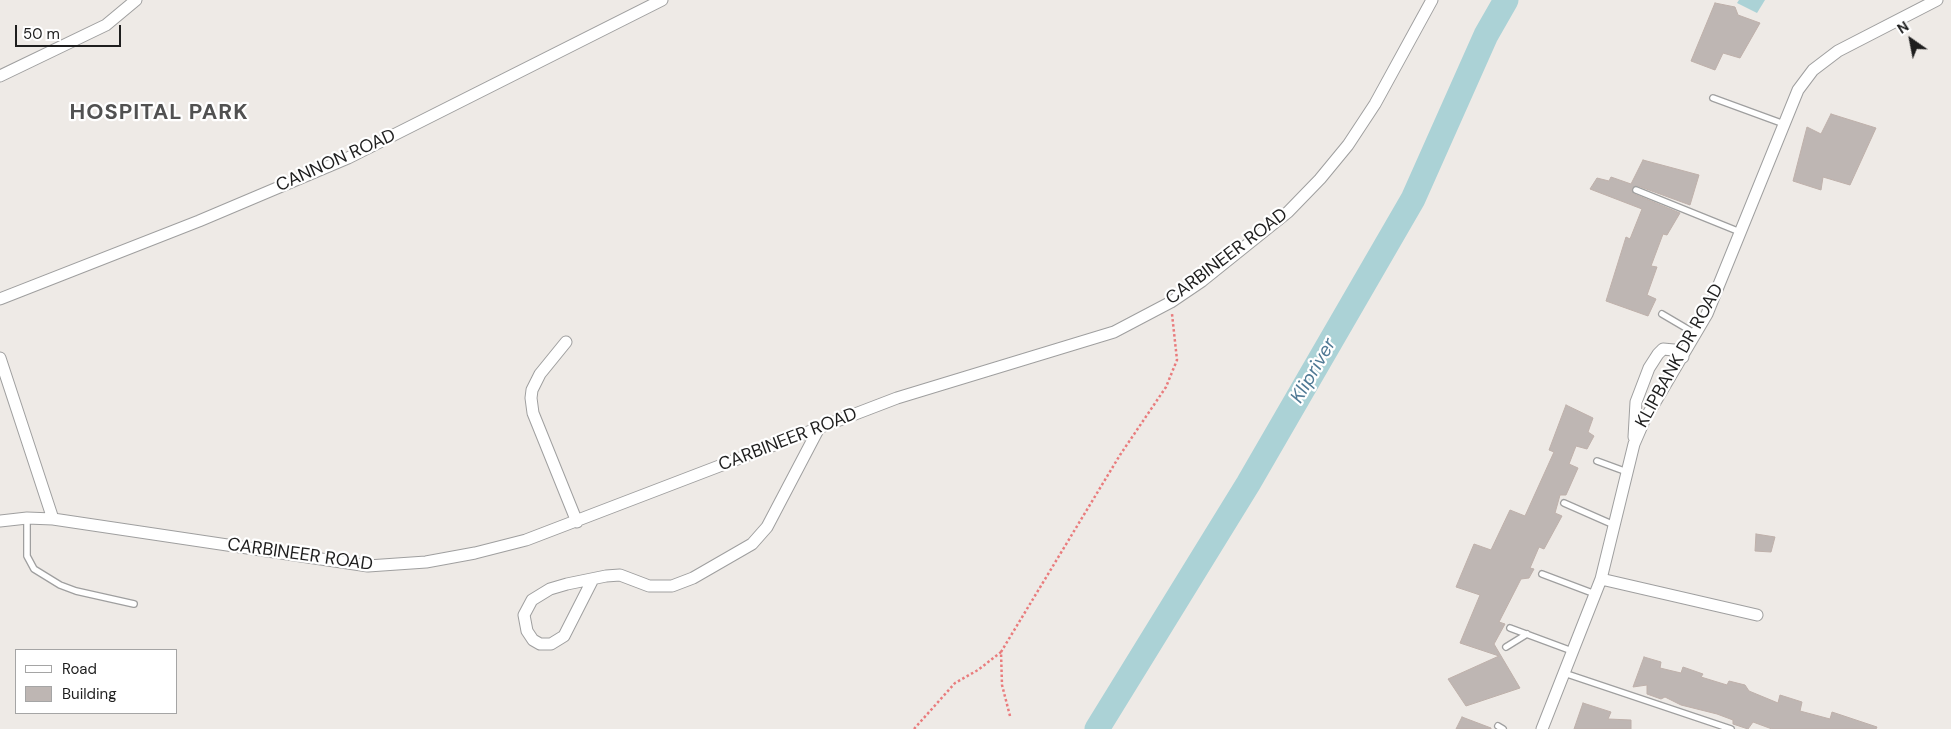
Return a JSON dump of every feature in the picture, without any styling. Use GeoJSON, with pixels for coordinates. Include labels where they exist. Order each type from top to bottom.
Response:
{"type":"FeatureCollection","features":[{"type":"Feature","properties":{"kind":"street"},"geometry":{"type":"LineString","coordinates":[[0,76],[106,24],[136,0]]}},
{"type":"Feature","properties":{"kind":"street","name":"CANNON ROAD"},"geometry":{"type":"LineString","coordinates":[[0,299],[199,221],[348,158],[662,0]]}},
{"type":"Feature","properties":{"kind":"street","name":"CARBINEER ROAD"},"geometry":{"type":"LineString","coordinates":[[0,521],[27,518],[53,519],[368,566],[426,562],[475,553],[526,540],[897,398],[1114,332],[1171,302],[1202,281],[1288,212],[1320,179],[1348,146],[1375,104],[1432,0]]}},
{"type":"Feature","properties":{"kind":"street","name":"KLIPBANK DR ROAD"},"geometry":{"type":"LineString","coordinates":[[1542,729],[1601,579],[1634,444],[1644,421],[1696,334],[1724,276],[1798,90],[1807,77],[1823,62],[1851,43],[1937,0]]}},
{"type":"Feature","properties":{"kind":"street"},"geometry":{"type":"LineString","coordinates":[[566,342],[540,374],[532,390],[531,398],[533,413],[577,522]]}},
{"type":"Feature","properties":{"kind":"street"},"geometry":{"type":"LineString","coordinates":[[1634,444],[1636,402],[1649,368],[1663,349],[1674,350],[1682,357]]}},
{"type":"Feature","properties":{"kind":"street"},"geometry":{"type":"LineString","coordinates":[[0,358],[53,519]]}},
{"type":"Feature","properties":{"kind":"street"},"geometry":{"type":"LineString","coordinates":[[593,579],[564,636],[551,644],[540,644],[534,640],[524,621],[526,610],[532,600],[550,589],[593,579],[620,575],[649,586],[672,586],[693,578],[752,544],[767,527],[819,428]]}},
{"type":"Feature","properties":{"kind":"street"},"geometry":{"type":"LineString","coordinates":[[1601,579],[1757,615]]}},
{"type":"Feature","properties":{"kind":"lane"},"geometry":{"type":"LineString","coordinates":[[1713,98],[1784,124]]}},
{"type":"Feature","properties":{"kind":"lane"},"geometry":{"type":"LineString","coordinates":[[1636,190],[1741,232]]}},
{"type":"Feature","properties":{"kind":"lane"},"geometry":{"type":"LineString","coordinates":[[1662,314],[1696,334]]}},
{"type":"Feature","properties":{"kind":"lane"},"geometry":{"type":"LineString","coordinates":[[1597,461],[1627,472]]}},
{"type":"Feature","properties":{"kind":"lane"},"geometry":{"type":"LineString","coordinates":[[1564,503],[1614,525]]}},
{"type":"Feature","properties":{"kind":"lane"},"geometry":{"type":"LineString","coordinates":[[27,518],[27,556],[34,569],[60,585],[76,591],[134,604]]}},
{"type":"Feature","properties":{"kind":"lane"},"geometry":{"type":"LineString","coordinates":[[1542,574],[1595,594]]}},
{"type":"Feature","properties":{"kind":"lane"},"geometry":{"type":"LineString","coordinates":[[1510,628],[1572,652]]}},
{"type":"Feature","properties":{"kind":"lane"},"geometry":{"type":"LineString","coordinates":[[1506,647],[1527,634]]}},
{"type":"Feature","properties":{"kind":"lane"},"geometry":{"type":"LineString","coordinates":[[1564,673],[1731,729]]}},
{"type":"Feature","properties":{"kind":"path"},"geometry":{"type":"LineString","coordinates":[[914,729],[955,683],[978,670],[1001,652],[1120,455],[1166,387],[1177,360],[1171,302]]}},
{"type":"Feature","properties":{"kind":"path"},"geometry":{"type":"LineString","coordinates":[[1001,652],[1002,685],[1010,716]]}},
{"type":"Feature","properties":{"kind":"water"},"geometry":{"type":"Polygon","coordinates":[[[1739,0],[1765,0],[1757,13],[1737,3],[1739,0]]]}},
{"type":"Feature","properties":{"kind":"building"},"geometry":{"type":"Polygon","coordinates":[[[1715,3],[1735,7],[1738,15],[1760,23],[1740,58],[1723,53],[1715,70],[1691,61],[1715,3]]]}},
{"type":"Feature","properties":{"kind":"building"},"geometry":{"type":"Polygon","coordinates":[[[1831,114],[1876,128],[1850,185],[1823,177],[1821,190],[1793,181],[1807,127],[1821,134],[1831,114]]]}},
{"type":"Feature","properties":{"kind":"building"},"geometry":{"type":"Polygon","coordinates":[[[1643,160],[1699,175],[1690,205],[1638,186],[1632,189],[1634,194],[1680,213],[1667,235],[1663,234],[1651,266],[1657,267],[1647,295],[1656,299],[1648,316],[1606,301],[1626,237],[1630,239],[1642,209],[1590,189],[1597,178],[1609,181],[1611,177],[1631,184],[1643,160]]]}},
{"type":"Feature","properties":{"kind":"building"},"geometry":{"type":"Polygon","coordinates":[[[1566,405],[1593,418],[1588,432],[1594,436],[1587,449],[1576,446],[1569,464],[1578,468],[1566,495],[1560,495],[1555,513],[1562,516],[1544,549],[1539,547],[1530,568],[1534,569],[1529,578],[1521,579],[1499,622],[1505,624],[1494,644],[1520,688],[1466,706],[1448,679],[1499,656],[1460,643],[1480,595],[1456,587],[1474,544],[1491,550],[1510,510],[1525,516],[1554,452],[1549,450],[1566,405]]]}},
{"type":"Feature","properties":{"kind":"building"},"geometry":{"type":"Polygon","coordinates":[[[1756,534],[1775,537],[1771,552],[1755,551],[1756,534]]]}},
{"type":"Feature","properties":{"kind":"building"},"geometry":{"type":"Polygon","coordinates":[[[1644,657],[1661,662],[1660,668],[1681,673],[1683,667],[1703,674],[1701,677],[1727,685],[1729,681],[1745,685],[1749,691],[1778,703],[1780,695],[1802,702],[1800,711],[1830,719],[1832,712],[1877,727],[1876,729],[1772,729],[1753,722],[1748,729],[1733,724],[1733,720],[1717,714],[1681,705],[1665,697],[1661,699],[1647,694],[1647,685],[1633,687],[1644,657]]]}},
{"type":"Feature","properties":{"kind":"building"},"geometry":{"type":"Polygon","coordinates":[[[1583,703],[1611,712],[1608,719],[1631,720],[1631,729],[1574,729],[1583,703]]]}},
{"type":"Feature","properties":{"kind":"building"},"geometry":{"type":"Polygon","coordinates":[[[1462,717],[1491,728],[1491,729],[1456,729],[1462,717]]]}},
{"type":"Feature","properties":{"kind":"waterway","name":"Klipriver"},"geometry":{"type":"LineString","coordinates":[[1097,729],[1248,484],[1413,199],[1486,35],[1506,0]]}},
{"type":"Feature","properties":{"kind":"district","name":"HOSPITAL PARK"},"geometry":{"type":"Point","coordinates":[159,113]}}]}
